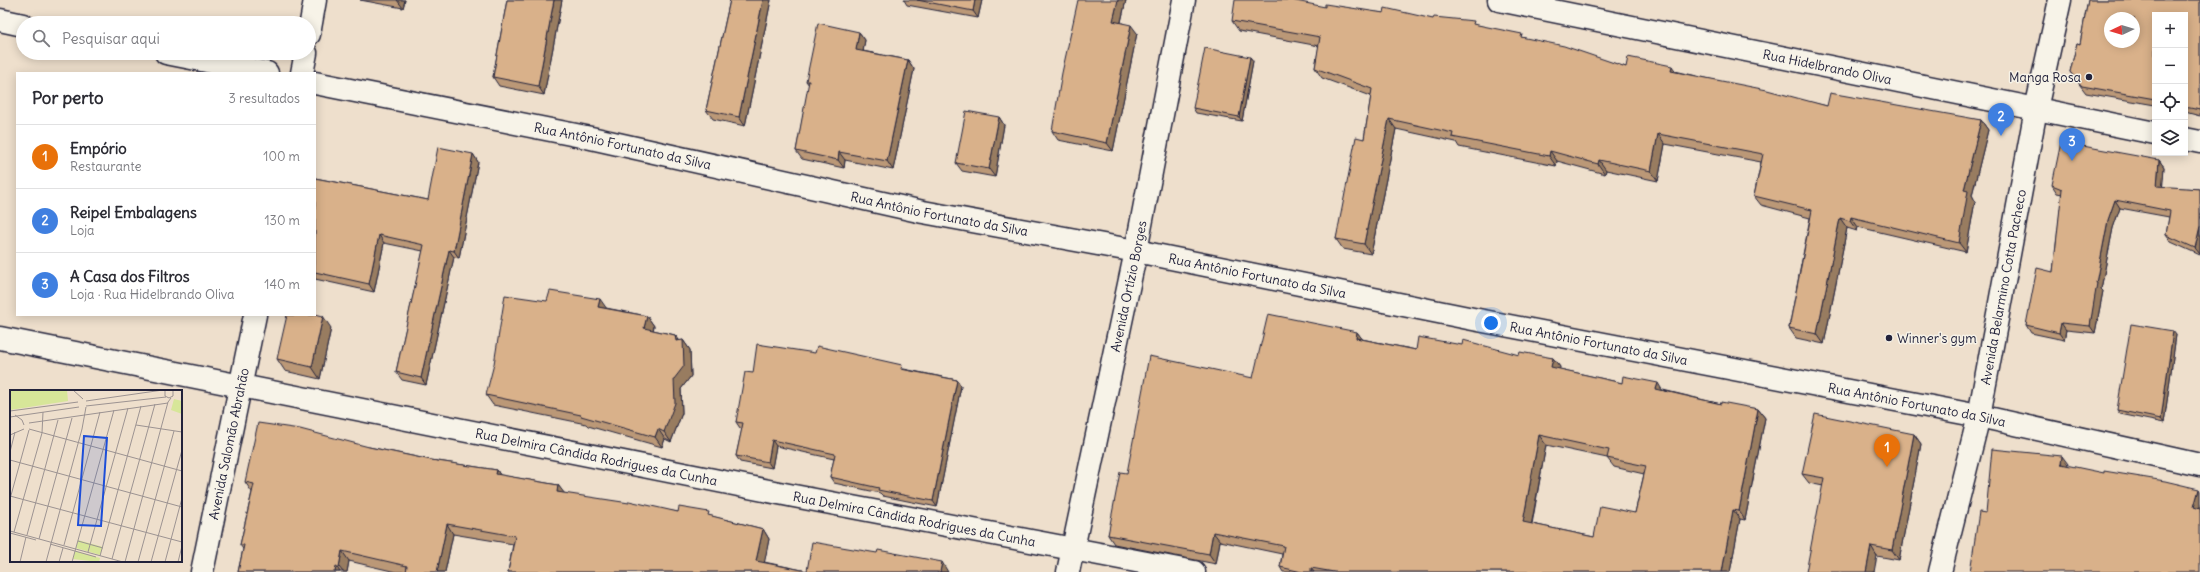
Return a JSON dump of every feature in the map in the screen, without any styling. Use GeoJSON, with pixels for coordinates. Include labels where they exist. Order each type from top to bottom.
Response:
{"type":"FeatureCollection","features":[{"type":"Feature","properties":{"kind":"street"},"geometry":{"type":"LineString","coordinates":[[312,16],[315,0]]}},
{"type":"Feature","properties":{"kind":"street","name":"Avenida Ortízio Borges"},"geometry":{"type":"LineString","coordinates":[[1068,572],[1136,251],[1184,0]]}},
{"type":"Feature","properties":{"kind":"street","name":"Rua Hidelbrando Oliva"},"geometry":{"type":"LineString","coordinates":[[1499,0],[2152,132]]}},
{"type":"Feature","properties":{"kind":"street","name":"Avenida Belarmino Cotta Pacheco"},"geometry":{"type":"LineString","coordinates":[[1940,572],[1979,416],[2036,109],[2060,0]]}},
{"type":"Feature","properties":{"kind":"street"},"geometry":{"type":"LineString","coordinates":[[0,20],[16,23]]}},
{"type":"Feature","properties":{"kind":"street"},"geometry":{"type":"LineString","coordinates":[[201,60],[261,72]]}},
{"type":"Feature","properties":{"kind":"street"},"geometry":{"type":"LineString","coordinates":[[302,72],[305,60]]}},
{"type":"Feature","properties":{"kind":"street","name":"Rua Antônio Fortunato da Silva"},"geometry":{"type":"LineString","coordinates":[[316,83],[591,138],[923,212],[1136,251],[1473,319],[1979,416],[2200,465]]}},
{"type":"Feature","properties":{"kind":"street"},"geometry":{"type":"LineString","coordinates":[[2188,140],[2200,142]]}},
{"type":"Feature","properties":{"kind":"street","name":"Avenida Salomão Abrahão"},"geometry":{"type":"LineString","coordinates":[[202,572],[255,316]]}},
{"type":"Feature","properties":{"kind":"street","name":"Rua Delmira Cândida Rodrigues da Cunha"},"geometry":{"type":"LineString","coordinates":[[0,338],[241,387],[1072,550],[1194,572]]}},
{"type":"Feature","properties":{"kind":"building"},"geometry":{"type":"Polygon","coordinates":[[[507,0],[554,0],[538,86],[493,77],[507,0]]]}},
{"type":"Feature","properties":{"kind":"building"},"geometry":{"type":"Polygon","coordinates":[[[730,0],[763,0],[739,117],[706,110],[730,0]]]}},
{"type":"Feature","properties":{"kind":"building"},"geometry":{"type":"Polygon","coordinates":[[[917,0],[975,0],[973,11],[917,0]]]}},
{"type":"Feature","properties":{"kind":"building"},"geometry":{"type":"Polygon","coordinates":[[[1078,0],[1118,0],[1113,21],[1131,25],[1107,143],[1052,131],[1062,73],[1078,0]]]}},
{"type":"Feature","properties":{"kind":"building"},"geometry":{"type":"Polygon","coordinates":[[[1235,0],[1291,0],[1325,7],[1325,4],[1384,13],[1385,8],[1433,19],[1434,17],[1474,21],[1473,24],[1522,34],[1521,37],[1564,46],[1626,67],[1628,57],[1672,66],[1671,71],[1767,90],[1827,106],[1830,93],[1981,120],[1964,190],[1968,191],[1959,243],[1851,217],[1850,221],[1840,218],[1817,334],[1789,328],[1812,210],[1754,196],[1763,154],[1658,134],[1651,171],[1599,160],[1598,164],[1550,151],[1549,156],[1452,137],[1453,133],[1389,119],[1364,244],[1336,239],[1356,137],[1364,139],[1372,89],[1315,68],[1320,37],[1232,21],[1235,0]]]}},
{"type":"Feature","properties":{"kind":"building"},"geometry":{"type":"Polygon","coordinates":[[[2088,0],[2200,0],[2200,110],[2188,108],[2188,12],[2152,12],[2152,98],[2082,86],[2070,72],[2077,43],[2080,44],[2088,0]]]}},
{"type":"Feature","properties":{"kind":"building"},"geometry":{"type":"Polygon","coordinates":[[[818,23],[859,32],[856,50],[908,60],[887,161],[839,152],[838,160],[796,151],[809,81],[806,81],[818,23]]]}},
{"type":"Feature","properties":{"kind":"building"},"geometry":{"type":"Polygon","coordinates":[[[1205,48],[1250,57],[1239,117],[1193,108],[1205,48]]]}},
{"type":"Feature","properties":{"kind":"building"},"geometry":{"type":"Polygon","coordinates":[[[966,111],[999,117],[989,169],[956,163],[966,111]]]}},
{"type":"Feature","properties":{"kind":"building"},"geometry":{"type":"Polygon","coordinates":[[[2061,142],[2159,160],[2157,186],[2200,189],[2200,226],[2195,248],[2166,235],[2170,211],[2115,200],[2108,220],[2096,283],[2090,326],[2061,323],[2059,333],[2026,325],[2037,268],[2053,272],[2062,189],[2052,185],[2061,142]]]}},
{"type":"Feature","properties":{"kind":"building"},"geometry":{"type":"Polygon","coordinates":[[[438,147],[473,154],[454,251],[449,250],[421,378],[396,372],[424,245],[379,235],[369,284],[316,272],[316,178],[428,200],[438,147]]]}},
{"type":"Feature","properties":{"kind":"building"},"geometry":{"type":"Polygon","coordinates":[[[550,291],[600,299],[598,307],[647,316],[644,328],[675,335],[676,341],[683,340],[684,366],[674,379],[675,403],[664,432],[658,429],[655,437],[581,415],[486,395],[494,364],[505,295],[547,301],[550,291]]]}},
{"type":"Feature","properties":{"kind":"building"},"geometry":{"type":"Polygon","coordinates":[[[316,314],[323,316],[312,367],[277,359],[287,316],[316,316],[316,314]]]}},
{"type":"Feature","properties":{"kind":"building"},"geometry":{"type":"Polygon","coordinates":[[[1268,314],[1357,332],[1356,338],[1416,350],[1418,337],[1462,345],[1463,340],[1519,355],[1520,352],[1553,358],[1551,367],[1622,383],[1623,376],[1658,383],[1656,389],[1721,404],[1721,402],[1758,409],[1739,511],[1733,510],[1722,572],[1334,572],[1311,568],[1311,572],[1302,572],[1280,567],[1284,546],[1213,532],[1209,554],[1108,535],[1120,472],[1127,473],[1149,356],[1253,378],[1268,314]],[[1539,435],[1523,522],[1594,537],[1600,506],[1635,513],[1646,466],[1607,458],[1609,450],[1539,435]]]}},
{"type":"Feature","properties":{"kind":"building"},"geometry":{"type":"Polygon","coordinates":[[[2131,324],[2173,331],[2161,419],[2117,410],[2131,324]]]}},
{"type":"Feature","properties":{"kind":"building"},"geometry":{"type":"Polygon","coordinates":[[[757,344],[815,353],[817,346],[902,365],[901,369],[957,380],[933,501],[878,490],[879,488],[830,477],[835,454],[772,440],[768,462],[736,456],[743,423],[736,422],[745,372],[753,373],[757,344]]]}},
{"type":"Feature","properties":{"kind":"building"},"geometry":{"type":"Polygon","coordinates":[[[1815,414],[1914,434],[1892,550],[1871,546],[1866,572],[1806,572],[1824,478],[1802,474],[1815,414]]]}},
{"type":"Feature","properties":{"kind":"building"},"geometry":{"type":"Polygon","coordinates":[[[258,423],[300,429],[369,447],[431,460],[497,470],[496,474],[558,485],[557,492],[629,503],[629,501],[678,512],[679,507],[709,512],[708,515],[763,529],[756,561],[807,571],[812,542],[877,553],[878,550],[942,562],[940,572],[508,572],[515,536],[447,524],[437,572],[406,572],[407,566],[342,551],[339,567],[336,566],[335,572],[238,572],[244,545],[240,545],[254,484],[245,482],[258,423]]]}},
{"type":"Feature","properties":{"kind":"building"},"geometry":{"type":"Polygon","coordinates":[[[1992,449],[2062,456],[2061,464],[2104,473],[2104,471],[2165,481],[2199,489],[2194,507],[2200,509],[2200,572],[1970,572],[1979,512],[1986,513],[1992,449]]]}},
{"type":"Feature","properties":{"kind":"place","name":"Manga Rosa"},"geometry":{"type":"Point","coordinates":[2089,77]}},
{"type":"Feature","properties":{"kind":"place","name":"Reipel Embalagens"},"geometry":{"type":"Point","coordinates":[2001,136]}},
{"type":"Feature","properties":{"kind":"place","name":"A Casa dos Filtros"},"geometry":{"type":"Point","coordinates":[2072,161]}},
{"type":"Feature","properties":{"kind":"place","name":"Winner's gym"},"geometry":{"type":"Point","coordinates":[1889,338]}},
{"type":"Feature","properties":{"kind":"place","name":"Empório"},"geometry":{"type":"Point","coordinates":[1887,467]}}]}
